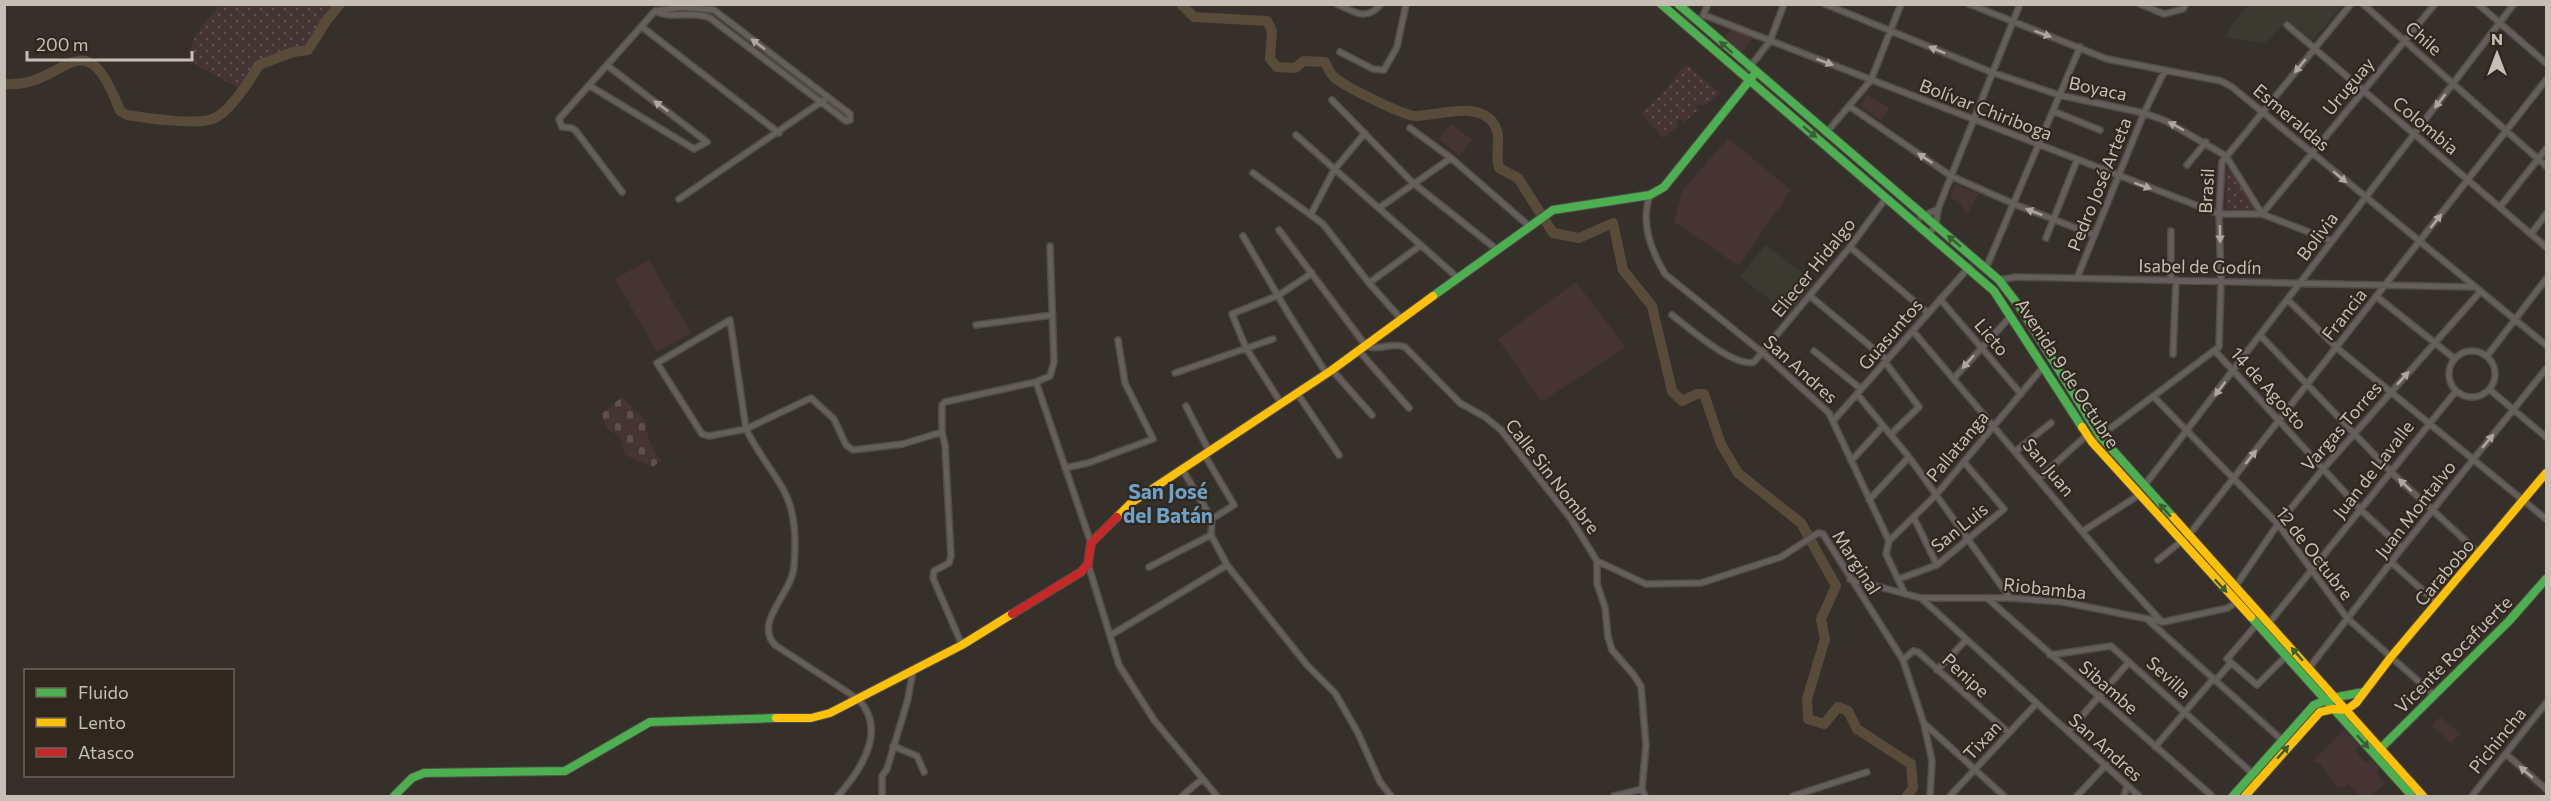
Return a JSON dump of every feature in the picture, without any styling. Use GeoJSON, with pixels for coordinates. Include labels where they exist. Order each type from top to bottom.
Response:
{"type":"FeatureCollection","features":[{"type":"Feature","properties":{"kind":"main road","name":"Avenida 9 de Octubre"},"geometry":{"type":"LineString","coordinates":[[1661,4],[1969,267],[1994,291],[2012,315],[2086,435],[2412,796]]}},
{"type":"Feature","properties":{"kind":"main road","name":"Avenida 9 de Octubre"},"geometry":{"type":"LineString","coordinates":[[1678,4],[1701,18],[1752,70],[1999,280],[2019,306],[2100,436],[2423,796]]}},
{"type":"Feature","properties":{"kind":"main road"},"geometry":{"type":"LineString","coordinates":[[394,796],[412,778],[424,773],[565,771],[650,722],[710,718],[811,718],[858,699],[962,645],[1081,572],[1088,564],[1091,543],[1131,503],[1329,371],[1402,320],[1495,248],[1539,219],[1553,210],[1650,195],[1664,187],[1749,80],[1752,70]]}},
{"type":"Feature","properties":{"kind":"main road","name":"Carabobo"},"geometry":{"type":"LineString","coordinates":[[2346,710],[2356,703],[2391,657],[2547,473]]}},
{"type":"Feature","properties":{"kind":"main road","name":"Vicente Rocafuerte"},"geometry":{"type":"LineString","coordinates":[[2380,749],[2509,621],[2547,579]]}},
{"type":"Feature","properties":{"kind":"main road"},"geometry":{"type":"LineString","coordinates":[[2233,796],[2314,705],[2324,699],[2335,699],[2366,691]]}},
{"type":"Feature","properties":{"kind":"main road"},"geometry":{"type":"LineString","coordinates":[[2245,796],[2320,712],[2333,709],[2346,710]]}},
{"type":"Feature","properties":{"kind":"street"},"geometry":{"type":"LineString","coordinates":[[622,192],[576,131],[572,128],[561,127],[559,119],[655,11],[683,6],[714,10],[825,99],[846,121],[850,120],[849,114],[825,99],[710,18],[704,15],[683,13],[661,14],[655,11],[650,4]]}},
{"type":"Feature","properties":{"kind":"street"},"geometry":{"type":"LineString","coordinates":[[1337,4],[1362,15],[1373,13],[1381,4]]}},
{"type":"Feature","properties":{"kind":"street"},"geometry":{"type":"LineString","coordinates":[[1340,52],[1373,69],[1384,70],[1398,47],[1406,4]]}},
{"type":"Feature","properties":{"kind":"street"},"geometry":{"type":"LineString","coordinates":[[1701,18],[1708,4]]}},
{"type":"Feature","properties":{"kind":"street"},"geometry":{"type":"LineString","coordinates":[[1752,70],[1770,41],[1784,4]]}},
{"type":"Feature","properties":{"kind":"street","name":"Boyaca"},"geometry":{"type":"LineString","coordinates":[[1825,4],[1991,72],[2059,95],[2144,113],[2166,121],[2206,142],[2226,156],[2262,214]]}},
{"type":"Feature","properties":{"kind":"street"},"geometry":{"type":"LineString","coordinates":[[1826,134],[1871,80],[1889,31],[1902,4]]}},
{"type":"Feature","properties":{"kind":"street","name":"Esmeraldas"},"geometry":{"type":"LineString","coordinates":[[1970,4],[2127,64],[2221,81],[2232,87],[2472,287],[2547,345]]}},
{"type":"Feature","properties":{"kind":"street"},"geometry":{"type":"LineString","coordinates":[[1929,233],[1936,226],[1938,209],[2019,4]]}},
{"type":"Feature","properties":{"kind":"street"},"geometry":{"type":"LineString","coordinates":[[2140,4],[2164,14],[2183,9],[2186,4]]}},
{"type":"Feature","properties":{"kind":"street","name":"Brasil"},"geometry":{"type":"LineString","coordinates":[[2215,351],[2220,344],[2221,167],[2226,156],[2350,4]]}},
{"type":"Feature","properties":{"kind":"street","name":"Chile"},"geometry":{"type":"LineString","coordinates":[[2363,4],[2547,166]]}},
{"type":"Feature","properties":{"kind":"street","name":"Uruguay"},"geometry":{"type":"LineString","coordinates":[[2262,214],[2435,4]]}},
{"type":"Feature","properties":{"kind":"street"},"geometry":{"type":"LineString","coordinates":[[2478,4],[2547,63]]}},
{"type":"Feature","properties":{"kind":"street","name":"Bolivia"},"geometry":{"type":"LineString","coordinates":[[2144,486],[2514,4]]}},
{"type":"Feature","properties":{"kind":"street","name":"Bolívar Chiriboga"},"geometry":{"type":"LineString","coordinates":[[1701,18],[1770,41],[2219,214],[2262,214]]}},
{"type":"Feature","properties":{"kind":"street","name":"Colombia"},"geometry":{"type":"LineString","coordinates":[[2287,25],[2547,247]]}},
{"type":"Feature","properties":{"kind":"street"},"geometry":{"type":"LineString","coordinates":[[642,27],[779,133]]}},
{"type":"Feature","properties":{"kind":"street"},"geometry":{"type":"LineString","coordinates":[[1986,268],[2080,47]]}},
{"type":"Feature","properties":{"kind":"street"},"geometry":{"type":"LineString","coordinates":[[590,86],[694,149],[707,142],[608,66]]}},
{"type":"Feature","properties":{"kind":"street","name":"Pedro José Arteta"},"geometry":{"type":"LineString","coordinates":[[2077,278],[2144,113],[2165,70]]}},
{"type":"Feature","properties":{"kind":"street","name":"Francia"},"geometry":{"type":"LineString","coordinates":[[2158,560],[2188,536],[2547,80]]}},
{"type":"Feature","properties":{"kind":"street"},"geometry":{"type":"LineString","coordinates":[[679,199],[779,133],[825,99]]}},
{"type":"Feature","properties":{"kind":"street"},"geometry":{"type":"LineString","coordinates":[[1332,99],[1413,183],[1495,248]]}},
{"type":"Feature","properties":{"kind":"street"},"geometry":{"type":"LineString","coordinates":[[1849,106],[1952,176],[2014,204],[2094,235]]}},
{"type":"Feature","properties":{"kind":"street"},"geometry":{"type":"LineString","coordinates":[[2053,111],[2100,130]]}},
{"type":"Feature","properties":{"kind":"street"},"geometry":{"type":"LineString","coordinates":[[1410,128],[1451,158],[1529,226]]}},
{"type":"Feature","properties":{"kind":"street"},"geometry":{"type":"LineString","coordinates":[[1311,214],[1334,170],[1365,133]]}},
{"type":"Feature","properties":{"kind":"street"},"geometry":{"type":"LineString","coordinates":[[1296,135],[1458,278]]}},
{"type":"Feature","properties":{"kind":"street"},"geometry":{"type":"LineString","coordinates":[[2187,165],[2206,142]]}},
{"type":"Feature","properties":{"kind":"street"},"geometry":{"type":"LineString","coordinates":[[2500,207],[2547,150]]}},
{"type":"Feature","properties":{"kind":"street"},"geometry":{"type":"LineString","coordinates":[[1379,208],[1451,158]]}},
{"type":"Feature","properties":{"kind":"street"},"geometry":{"type":"LineString","coordinates":[[2046,238],[2077,160]]}},
{"type":"Feature","properties":{"kind":"street"},"geometry":{"type":"LineString","coordinates":[[1253,173],[1311,214],[1335,238],[1369,283],[1402,320]]}},
{"type":"Feature","properties":{"kind":"street","name":"San Andres"},"geometry":{"type":"LineString","coordinates":[[1650,195],[1645,210],[1647,231],[1656,258],[1665,274],[1825,408],[1889,541],[1886,554],[1905,594]]}},
{"type":"Feature","properties":{"kind":"street","name":"Eliecer Hidalgo"},"geometry":{"type":"LineString","coordinates":[[1762,353],[1850,248],[1886,198]]}},
{"type":"Feature","properties":{"kind":"street"},"geometry":{"type":"LineString","coordinates":[[1917,223],[1923,215],[1938,209]]}},
{"type":"Feature","properties":{"kind":"street"},"geometry":{"type":"LineString","coordinates":[[2262,214],[2332,241]]}},
{"type":"Feature","properties":{"kind":"street"},"geometry":{"type":"LineString","coordinates":[[2531,234],[2547,214]]}},
{"type":"Feature","properties":{"kind":"street"},"geometry":{"type":"LineString","coordinates":[[1279,230],[1312,273],[1362,348],[1409,408]]}},
{"type":"Feature","properties":{"kind":"street"},"geometry":{"type":"LineString","coordinates":[[2171,231],[2173,354]]}},
{"type":"Feature","properties":{"kind":"street"},"geometry":{"type":"LineString","coordinates":[[1243,236],[1288,313],[1329,371],[1372,415]]}},
{"type":"Feature","properties":{"kind":"street"},"geometry":{"type":"LineString","coordinates":[[1369,283],[1421,245]]}},
{"type":"Feature","properties":{"kind":"street"},"geometry":{"type":"LineString","coordinates":[[962,645],[933,578],[934,571],[949,563],[951,556],[942,405],[945,402],[1036,382],[1050,376],[1054,362],[1050,246]]}},
{"type":"Feature","properties":{"kind":"street"},"geometry":{"type":"LineString","coordinates":[[1850,248],[1928,313]]}},
{"type":"Feature","properties":{"kind":"street","name":"Guasuntos"},"geometry":{"type":"LineString","coordinates":[[1833,421],[1969,267]]}},
{"type":"Feature","properties":{"kind":"street"},"geometry":{"type":"LineString","coordinates":[[1281,403],[1246,348],[1233,313],[1279,295],[1312,273]]}},
{"type":"Feature","properties":{"kind":"street","name":"Isabel de Godín"},"geometry":{"type":"LineString","coordinates":[[1999,280],[2016,277],[2472,287]]}},
{"type":"Feature","properties":{"kind":"street"},"geometry":{"type":"LineString","coordinates":[[2487,356],[2547,279]]}},
{"type":"Feature","properties":{"kind":"street","name":"Vargas Torres"},"geometry":{"type":"LineString","coordinates":[[2235,587],[2278,524],[2323,469],[2480,292]]}},
{"type":"Feature","properties":{"kind":"street"},"geometry":{"type":"LineString","coordinates":[[1810,296],[1886,361],[1919,407],[1891,434]]}},
{"type":"Feature","properties":{"kind":"street"},"geometry":{"type":"LineString","coordinates":[[2376,296],[2455,358]]}},
{"type":"Feature","properties":{"kind":"street","name":"Licto"},"geometry":{"type":"LineString","coordinates":[[1940,299],[2020,394]]}},
{"type":"Feature","properties":{"kind":"street"},"geometry":{"type":"LineString","coordinates":[[2288,300],[2337,348],[2547,519]]}},
{"type":"Feature","properties":{"kind":"street"},"geometry":{"type":"LineString","coordinates":[[976,325],[1052,315]]}},
{"type":"Feature","properties":{"kind":"street"},"geometry":{"type":"LineString","coordinates":[[1672,315],[1715,347],[1746,363],[1754,362],[1762,353]]}},
{"type":"Feature","properties":{"kind":"street"},"geometry":{"type":"LineString","coordinates":[[1954,378],[2012,315]]}},
{"type":"Feature","properties":{"kind":"street"},"geometry":{"type":"LineString","coordinates":[[838,796],[867,756],[871,739],[870,716],[858,699],[775,645],[769,638],[767,628],[770,618],[792,578],[795,529],[784,490],[755,447],[746,429],[730,320],[657,363],[702,434],[709,436],[746,429],[807,398],[811,398],[834,420],[846,445],[853,450],[903,444],[942,432]]}},
{"type":"Feature","properties":{"kind":"street","name":"San Juan"},"geometry":{"type":"LineString","coordinates":[[1912,331],[2163,622]]}},
{"type":"Feature","properties":{"kind":"street"},"geometry":{"type":"LineString","coordinates":[[2260,335],[2391,471],[2479,553]]}},
{"type":"Feature","properties":{"kind":"street"},"geometry":{"type":"LineString","coordinates":[[1175,373],[1273,339]]}},
{"type":"Feature","properties":{"kind":"street"},"geometry":{"type":"LineString","coordinates":[[1065,468],[1088,463],[1153,439],[1125,383],[1119,340]]}},
{"type":"Feature","properties":{"kind":"street","name":"Calle Sin Nombre"},"geometry":{"type":"LineString","coordinates":[[1362,348],[1397,345],[1405,347],[1461,403],[1485,417],[1501,430],[1571,519],[1597,561],[1598,584],[1605,607],[1608,637],[1612,650],[1634,674],[1641,686],[1646,745],[1641,789]]}},
{"type":"Feature","properties":{"kind":"street"},"geometry":{"type":"LineString","coordinates":[[1814,351],[1859,392],[1909,457],[2010,598]]}},
{"type":"Feature","properties":{"kind":"street"},"geometry":{"type":"LineString","coordinates":[[2092,442],[2215,351]]}},
{"type":"Feature","properties":{"kind":"street","name":"14 de Agosto"},"geometry":{"type":"LineString","coordinates":[[2215,351],[2361,510],[2402,548]]}},
{"type":"Feature","properties":{"kind":"street"},"geometry":{"type":"LineString","coordinates":[[2470,351],[2487,356],[2496,373],[2490,390],[2473,398],[2456,391],[2449,375],[2455,358],[2470,351]]}},
{"type":"Feature","properties":{"kind":"street","name":"Pallatanga"},"geometry":{"type":"LineString","coordinates":[[1889,541],[1936,495],[2044,366]]}},
{"type":"Feature","properties":{"kind":"street","name":"Juan Montalvo"},"geometry":{"type":"LineString","coordinates":[[2309,668],[2473,458],[2547,369]]}},
{"type":"Feature","properties":{"kind":"street"},"geometry":{"type":"LineString","coordinates":[[1036,382],[1091,543]]}},
{"type":"Feature","properties":{"kind":"street"},"geometry":{"type":"LineString","coordinates":[[2490,390],[2547,437]]}},
{"type":"Feature","properties":{"kind":"street","name":"Juan de Lavalle"},"geometry":{"type":"LineString","coordinates":[[2269,623],[2456,391]]}},
{"type":"Feature","properties":{"kind":"street"},"geometry":{"type":"LineString","coordinates":[[1297,393],[1339,455]]}},
{"type":"Feature","properties":{"kind":"street","name":"12 de Octubre"},"geometry":{"type":"LineString","coordinates":[[2153,396],[2278,524],[2347,618],[2434,695]]}},
{"type":"Feature","properties":{"kind":"street"},"geometry":{"type":"LineString","coordinates":[[1186,406],[1206,453],[1234,505],[1212,519]]}},
{"type":"Feature","properties":{"kind":"street"},"geometry":{"type":"LineString","coordinates":[[2016,451],[2051,423]]}},
{"type":"Feature","properties":{"kind":"street"},"geometry":{"type":"LineString","coordinates":[[1851,461],[1884,426]]}},
{"type":"Feature","properties":{"kind":"street"},"geometry":{"type":"LineString","coordinates":[[2038,479],[2086,435]]}},
{"type":"Feature","properties":{"kind":"street"},"geometry":{"type":"LineString","coordinates":[[1869,500],[1909,457]]}},
{"type":"Feature","properties":{"kind":"street","name":"San Luis"},"geometry":{"type":"LineString","coordinates":[[1899,579],[1937,565],[1969,541],[2004,509],[1964,462]]}},
{"type":"Feature","properties":{"kind":"street"},"geometry":{"type":"LineString","coordinates":[[1182,469],[1212,519],[1211,535],[1227,565],[1307,665],[1335,693],[1358,733],[1380,782],[1391,796]]}},
{"type":"Feature","properties":{"kind":"street"},"geometry":{"type":"LineString","coordinates":[[2083,531],[2139,495]]}},
{"type":"Feature","properties":{"kind":"street"},"geometry":{"type":"LineString","coordinates":[[1914,518],[1937,565]]}},
{"type":"Feature","properties":{"kind":"street","name":"Marginal"},"geometry":{"type":"LineString","coordinates":[[1597,561],[1646,584],[1701,583],[1781,557],[1818,533],[1823,534],[1903,660],[1924,724],[1934,770],[1930,796]]}},
{"type":"Feature","properties":{"kind":"street"},"geometry":{"type":"LineString","coordinates":[[1149,567],[1211,535]]}},
{"type":"Feature","properties":{"kind":"street"},"geometry":{"type":"LineString","coordinates":[[2392,563],[2437,603]]}},
{"type":"Feature","properties":{"kind":"street"},"geometry":{"type":"LineString","coordinates":[[1088,564],[1119,664],[1154,720],[1217,796]]}},
{"type":"Feature","properties":{"kind":"street"},"geometry":{"type":"LineString","coordinates":[[1111,635],[1227,565]]}},
{"type":"Feature","properties":{"kind":"street","name":"Riobamba"},"geometry":{"type":"LineString","coordinates":[[1850,579],[1921,598],[2010,598],[2063,602],[2163,622],[2228,608],[2236,602]]}},
{"type":"Feature","properties":{"kind":"street","name":"San Andres"},"geometry":{"type":"LineString","coordinates":[[1921,598],[2139,796]]}},
{"type":"Feature","properties":{"kind":"street","name":"Sibambe"},"geometry":{"type":"LineString","coordinates":[[1987,598],[2212,796]]}},
{"type":"Feature","properties":{"kind":"street"},"geometry":{"type":"LineString","coordinates":[[2148,620],[2282,740]]}},
{"type":"Feature","properties":{"kind":"street"},"geometry":{"type":"LineString","coordinates":[[2154,747],[2214,680],[2257,624]]}},
{"type":"Feature","properties":{"kind":"street"},"geometry":{"type":"LineString","coordinates":[[1937,670],[1966,640]]}},
{"type":"Feature","properties":{"kind":"street","name":"Sevilla"},"geometry":{"type":"LineString","coordinates":[[2050,655],[2109,646],[2252,773]]}},
{"type":"Feature","properties":{"kind":"street","name":"Penipe"},"geometry":{"type":"LineString","coordinates":[[1903,660],[1913,651],[1918,652],[2009,733]]}},
{"type":"Feature","properties":{"kind":"street"},"geometry":{"type":"LineString","coordinates":[[2229,661],[2257,685],[2286,656]]}},
{"type":"Feature","properties":{"kind":"street"},"geometry":{"type":"LineString","coordinates":[[2068,732],[2129,662]]}},
{"type":"Feature","properties":{"kind":"street"},"geometry":{"type":"LineString","coordinates":[[882,796],[882,776],[908,699],[913,670]]}},
{"type":"Feature","properties":{"kind":"street","name":"Pichincha"},"geometry":{"type":"LineString","coordinates":[[2472,796],[2547,703]]}},
{"type":"Feature","properties":{"kind":"street","name":"Tixan"},"geometry":{"type":"LineString","coordinates":[[1950,796],[2036,704]]}},
{"type":"Feature","properties":{"kind":"street"},"geometry":{"type":"LineString","coordinates":[[1924,724],[2004,796]]}},
{"type":"Feature","properties":{"kind":"street"},"geometry":{"type":"LineString","coordinates":[[894,746],[917,756],[924,772]]}},
{"type":"Feature","properties":{"kind":"street"},"geometry":{"type":"LineString","coordinates":[[2506,754],[2547,789]]}},
{"type":"Feature","properties":{"kind":"street"},"geometry":{"type":"LineString","coordinates":[[2077,796],[2106,765]]}},
{"type":"Feature","properties":{"kind":"street"},"geometry":{"type":"LineString","coordinates":[[1792,796],[1867,772]]}},
{"type":"Feature","properties":{"kind":"street"},"geometry":{"type":"LineString","coordinates":[[1182,796],[1202,779]]}},
{"type":"Feature","properties":{"kind":"street"},"geometry":{"type":"LineString","coordinates":[[2124,796],[2127,786]]}},
{"type":"Feature","properties":{"kind":"street"},"geometry":{"type":"LineString","coordinates":[[1614,796],[1641,789],[1645,796]]}},
{"type":"Feature","properties":{"kind":"shaded area"},"geometry":{"type":"Polygon","coordinates":[[[2249,5],[2343,5],[2312,41],[2288,20],[2265,43],[2227,38],[2228,28],[2249,5]]]}},
{"type":"Feature","properties":{"kind":"shaded area"},"geometry":{"type":"Polygon","coordinates":[[[1765,245],[1814,282],[1789,314],[1740,277],[1765,245]]]}},
{"type":"Feature","properties":{"kind":"green space"},"geometry":{"type":"Polygon","coordinates":[[[219,5],[337,5],[321,23],[306,48],[292,50],[257,63],[241,89],[196,65],[189,51],[197,33],[219,5]]]}},
{"type":"Feature","properties":{"kind":"green space"},"geometry":{"type":"Polygon","coordinates":[[[1731,29],[1754,37],[1742,53],[1725,37],[1731,29]]]}},
{"type":"Feature","properties":{"kind":"green space"},"geometry":{"type":"Polygon","coordinates":[[[1686,64],[1720,93],[1704,106],[1700,103],[1695,107],[1698,110],[1684,122],[1680,119],[1676,123],[1679,126],[1663,138],[1641,113],[1666,89],[1686,64]]]}},
{"type":"Feature","properties":{"kind":"green space"},"geometry":{"type":"Polygon","coordinates":[[[1868,95],[1890,108],[1881,121],[1859,105],[1868,95]]]}},
{"type":"Feature","properties":{"kind":"green space"},"geometry":{"type":"Polygon","coordinates":[[[1451,124],[1472,140],[1459,156],[1439,139],[1451,124]]]}},
{"type":"Feature","properties":{"kind":"green space"},"geometry":{"type":"Polygon","coordinates":[[[1728,138],[1791,190],[1739,266],[1674,222],[1682,191],[1728,138]]]}},
{"type":"Feature","properties":{"kind":"green space"},"geometry":{"type":"Polygon","coordinates":[[[2229,166],[2256,210],[2226,209],[2226,174],[2229,166]]]}},
{"type":"Feature","properties":{"kind":"green space"},"geometry":{"type":"Polygon","coordinates":[[[1955,184],[1979,194],[1967,214],[1957,200],[1954,201],[1950,196],[1955,184]]]}},
{"type":"Feature","properties":{"kind":"green space"},"geometry":{"type":"Polygon","coordinates":[[[649,260],[691,333],[657,352],[615,279],[649,260]]]}},
{"type":"Feature","properties":{"kind":"green space"},"geometry":{"type":"Polygon","coordinates":[[[1576,282],[1626,347],[1541,402],[1498,339],[1576,282]]]}},
{"type":"Feature","properties":{"kind":"green space"},"geometry":{"type":"Polygon","coordinates":[[[622,397],[645,420],[650,442],[661,461],[653,467],[625,455],[620,436],[608,430],[601,414],[622,397]]]}},
{"type":"Feature","properties":{"kind":"green space"},"geometry":{"type":"Polygon","coordinates":[[[2440,717],[2461,734],[2451,743],[2432,726],[2440,717]]]}},
{"type":"Feature","properties":{"kind":"green space"},"geometry":{"type":"Polygon","coordinates":[[[2344,730],[2359,746],[2355,750],[2366,763],[2371,759],[2379,768],[2377,775],[2385,784],[2371,796],[2361,796],[2349,784],[2344,788],[2337,787],[2319,763],[2312,762],[2344,730]]]}},
{"type":"Feature","properties":{"kind":"waterway"},"geometry":{"type":"LineString","coordinates":[[4,84],[25,83],[71,63],[83,61],[95,66],[107,82],[120,111],[127,115],[172,121],[208,120],[227,109],[246,86],[259,65],[293,52],[308,50],[340,4]]}},
{"type":"Feature","properties":{"kind":"waterway"},"geometry":{"type":"LineString","coordinates":[[1181,4],[1194,17],[1267,21],[1272,31],[1270,59],[1277,67],[1295,68],[1304,61],[1325,62],[1332,75],[1341,82],[1399,111],[1415,116],[1468,111],[1487,117],[1497,130],[1499,168],[1518,178],[1553,233],[1579,238],[1613,223],[1623,270],[1652,306],[1672,391],[1682,401],[1697,394],[1704,394],[1721,444],[1738,473],[1801,523],[1836,586],[1821,619],[1825,639],[1807,699],[1808,719],[1824,724],[1838,707],[1848,711],[1857,729],[1911,764],[1913,788],[1907,796]]}},
{"type":"Feature","properties":{"kind":"traffic: fast"},"geometry":{"type":"LineString","coordinates":[[1661,4],[1994,291],[2082,427]]}},
{"type":"Feature","properties":{"kind":"traffic: fast"},"geometry":{"type":"LineString","coordinates":[[1678,4],[1999,280],[2019,306],[2100,436],[2173,517]]}},
{"type":"Feature","properties":{"kind":"traffic: fast"},"geometry":{"type":"LineString","coordinates":[[1433,296],[1553,210],[1650,195],[1664,187],[1753,76]]}},
{"type":"Feature","properties":{"kind":"traffic: fast"},"geometry":{"type":"LineString","coordinates":[[2380,749],[2509,621],[2546,579]]}},
{"type":"Feature","properties":{"kind":"traffic: fast"},"geometry":{"type":"LineString","coordinates":[[2251,617],[2412,796]]}},
{"type":"Feature","properties":{"kind":"traffic: fast"},"geometry":{"type":"LineString","coordinates":[[2233,796],[2314,705],[2332,698],[2364,692]]}},
{"type":"Feature","properties":{"kind":"traffic: fast"},"geometry":{"type":"LineString","coordinates":[[394,796],[412,778],[424,773],[565,771],[650,722],[776,718]]}},
{"type":"Feature","properties":{"kind":"traffic: slow"},"geometry":{"type":"LineString","coordinates":[[1117,517],[1131,503],[1332,370],[1433,296]]}},
{"type":"Feature","properties":{"kind":"traffic: slow"},"geometry":{"type":"LineString","coordinates":[[2082,427],[2092,442],[2251,617]]}},
{"type":"Feature","properties":{"kind":"traffic: slow"},"geometry":{"type":"LineString","coordinates":[[2245,796],[2320,712],[2333,709],[2346,710],[2356,703],[2391,657],[2546,473]]}},
{"type":"Feature","properties":{"kind":"traffic: slow"},"geometry":{"type":"LineString","coordinates":[[2173,517],[2423,796]]}},
{"type":"Feature","properties":{"kind":"traffic: slow"},"geometry":{"type":"LineString","coordinates":[[776,718],[811,718],[830,713],[962,645],[1012,614]]}},
{"type":"Feature","properties":{"kind":"traffic: jam"},"geometry":{"type":"LineString","coordinates":[[1012,614],[1081,572],[1088,564],[1091,543],[1117,517]]}},
{"type":"Feature","properties":{"kind":"district","name":"San José del Batán"},"geometry":{"type":"Point","coordinates":[1168,502]}}]}
